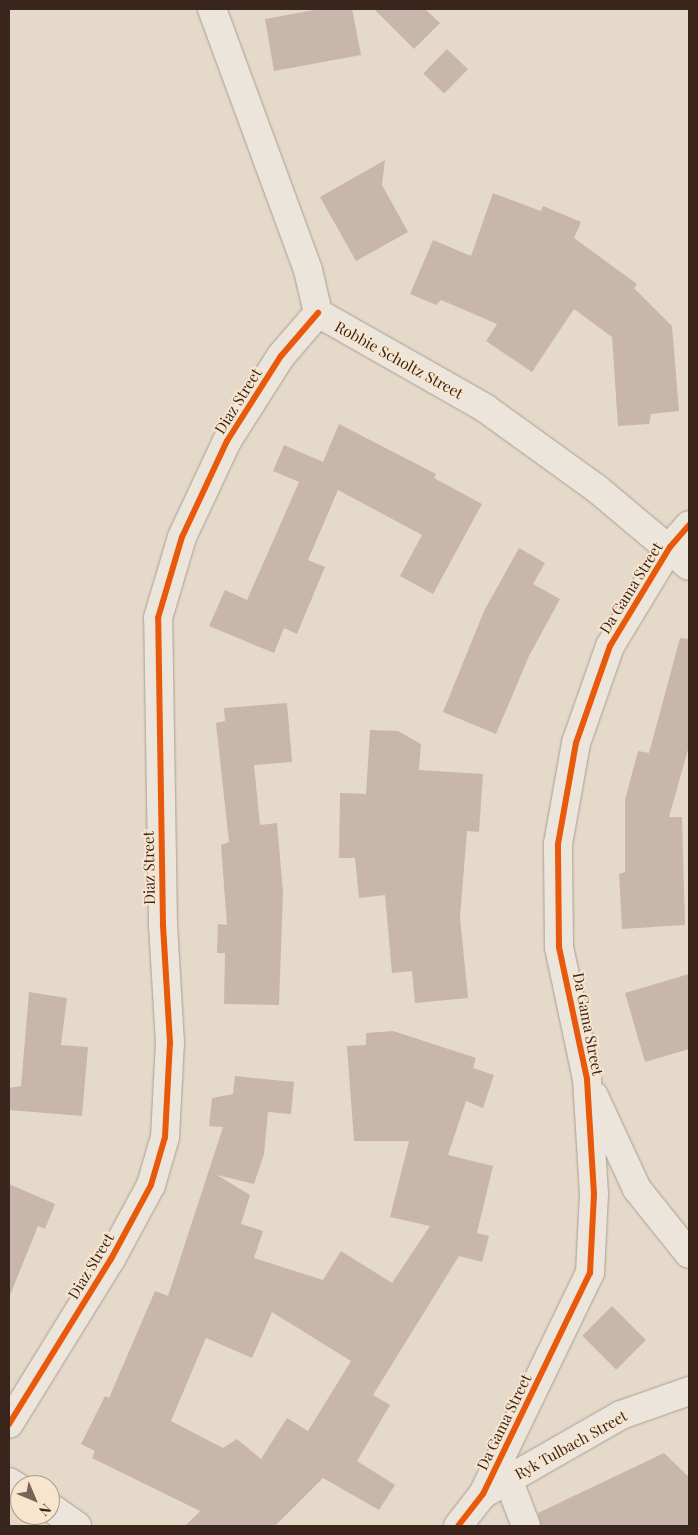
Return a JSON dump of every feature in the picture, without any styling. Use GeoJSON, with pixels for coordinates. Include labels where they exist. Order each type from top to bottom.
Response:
{"type":"FeatureCollection","features":[{"type":"Feature","properties":{"kind":"street","name":"Robbie Scholtz Street"},"geometry":{"type":"LineString","coordinates":[[212,9],[308,270],[318,313],[485,408],[670,547],[689,566]]}},
{"type":"Feature","properties":{"kind":"street","name":"Diaz Street"},"geometry":{"type":"LineString","coordinates":[[9,1424],[115,1251],[151,1185],[165,1137],[170,1043],[163,926],[158,618],[182,537],[227,441],[281,356],[318,313]]}},
{"type":"Feature","properties":{"kind":"street","name":"Da Gama Street"},"geometry":{"type":"LineString","coordinates":[[458,1526],[483,1494],[590,1273],[594,1194],[587,1079],[559,947],[558,844],[576,743],[610,646],[670,547],[689,525]]}},
{"type":"Feature","properties":{"kind":"street"},"geometry":{"type":"LineString","coordinates":[[587,1079],[637,1188],[689,1254]]}},
{"type":"Feature","properties":{"kind":"street","name":"Ryk Tulbach Street"},"geometry":{"type":"LineString","coordinates":[[483,1494],[621,1415],[689,1391]]}},
{"type":"Feature","properties":{"kind":"street"},"geometry":{"type":"LineString","coordinates":[[508,1480],[526,1526]]}},
{"type":"Feature","properties":{"kind":"street"},"geometry":{"type":"LineString","coordinates":[[60,1514],[77,1526]]}},
{"type":"Feature","properties":{"kind":"building"},"geometry":{"type":"Polygon","coordinates":[[[320,9],[352,9],[361,55],[274,71],[265,19],[320,9]]]}},
{"type":"Feature","properties":{"kind":"building"},"geometry":{"type":"Polygon","coordinates":[[[374,9],[425,9],[440,23],[414,49],[374,9]]]}},
{"type":"Feature","properties":{"kind":"building"},"geometry":{"type":"Polygon","coordinates":[[[447,49],[468,69],[444,94],[423,73],[447,49]]]}},
{"type":"Feature","properties":{"kind":"building"},"geometry":{"type":"Polygon","coordinates":[[[385,160],[382,185],[408,232],[356,261],[320,197],[385,160]]]}},
{"type":"Feature","properties":{"kind":"building"},"geometry":{"type":"Polygon","coordinates":[[[493,193],[541,211],[543,206],[581,222],[574,238],[637,284],[634,288],[672,326],[679,411],[651,414],[649,424],[618,426],[612,337],[574,309],[532,372],[486,341],[497,324],[441,300],[436,305],[410,294],[433,240],[471,256],[493,193]]]}},
{"type":"Feature","properties":{"kind":"building"},"geometry":{"type":"Polygon","coordinates":[[[339,424],[436,474],[434,478],[482,504],[433,594],[400,576],[422,535],[338,490],[308,560],[325,567],[297,634],[284,628],[274,653],[209,626],[225,590],[247,600],[299,482],[273,471],[284,445],[323,462],[339,424]]]}},
{"type":"Feature","properties":{"kind":"building"},"geometry":{"type":"Polygon","coordinates":[[[519,548],[545,563],[533,584],[560,599],[529,656],[496,734],[443,712],[484,611],[519,548]]]}},
{"type":"Feature","properties":{"kind":"building"},"geometry":{"type":"Polygon","coordinates":[[[680,638],[689,639],[689,746],[669,817],[682,817],[685,925],[622,929],[619,874],[625,872],[625,800],[638,751],[649,753],[680,638]]]}},
{"type":"Feature","properties":{"kind":"building"},"geometry":{"type":"Polygon","coordinates":[[[287,703],[292,762],[254,765],[260,825],[277,823],[283,893],[279,1005],[224,1004],[225,953],[217,953],[218,924],[227,925],[221,845],[229,842],[216,723],[225,721],[224,708],[287,703]]]}},
{"type":"Feature","properties":{"kind":"building"},"geometry":{"type":"Polygon","coordinates":[[[370,730],[398,731],[421,744],[419,770],[483,774],[479,832],[467,831],[460,917],[468,998],[415,1003],[412,971],[392,973],[385,895],[359,898],[355,858],[339,858],[340,793],[366,794],[370,730]]]}},
{"type":"Feature","properties":{"kind":"building"},"geometry":{"type":"Polygon","coordinates":[[[689,974],[689,1049],[645,1062],[625,993],[689,974]]]}},
{"type":"Feature","properties":{"kind":"building"},"geometry":{"type":"Polygon","coordinates":[[[29,992],[67,998],[61,1045],[88,1047],[82,1116],[9,1110],[9,1088],[21,1086],[29,992]]]}},
{"type":"Feature","properties":{"kind":"building"},"geometry":{"type":"Polygon","coordinates":[[[393,1031],[476,1058],[473,1068],[494,1075],[483,1108],[466,1101],[448,1155],[493,1166],[477,1233],[489,1236],[482,1262],[459,1256],[373,1395],[390,1405],[357,1461],[395,1485],[379,1510],[323,1478],[275,1526],[185,1526],[200,1511],[92,1458],[95,1451],[81,1444],[105,1396],[109,1398],[155,1291],[168,1296],[223,1127],[209,1126],[212,1098],[233,1094],[235,1076],[294,1082],[291,1114],[268,1112],[264,1154],[254,1184],[217,1175],[250,1195],[241,1224],[263,1231],[254,1258],[323,1280],[341,1251],[392,1283],[430,1226],[390,1217],[409,1141],[354,1141],[347,1046],[366,1045],[366,1033],[393,1031]],[[272,1312],[252,1358],[206,1338],[171,1421],[223,1448],[237,1439],[261,1459],[287,1418],[308,1431],[351,1361],[272,1312]]]}},
{"type":"Feature","properties":{"kind":"building"},"geometry":{"type":"Polygon","coordinates":[[[9,1184],[55,1204],[45,1229],[38,1226],[10,1295],[9,1184]]]}},
{"type":"Feature","properties":{"kind":"building"},"geometry":{"type":"Polygon","coordinates":[[[612,1306],[646,1340],[616,1370],[582,1336],[612,1306]]]}},
{"type":"Feature","properties":{"kind":"building"},"geometry":{"type":"Polygon","coordinates":[[[664,1453],[689,1477],[689,1526],[541,1526],[538,1513],[664,1453]]]}},
{"type":"Feature","properties":{"kind":"cycle path"},"geometry":{"type":"LineString","coordinates":[[9,1424],[111,1259],[151,1185],[165,1137],[170,1043],[163,925],[158,618],[182,537],[227,441],[281,356],[318,313]]}},
{"type":"Feature","properties":{"kind":"cycle path"},"geometry":{"type":"LineString","coordinates":[[458,1526],[483,1494],[590,1273],[594,1194],[587,1079],[559,947],[558,844],[576,743],[610,646],[670,547],[689,525]]}}]}
